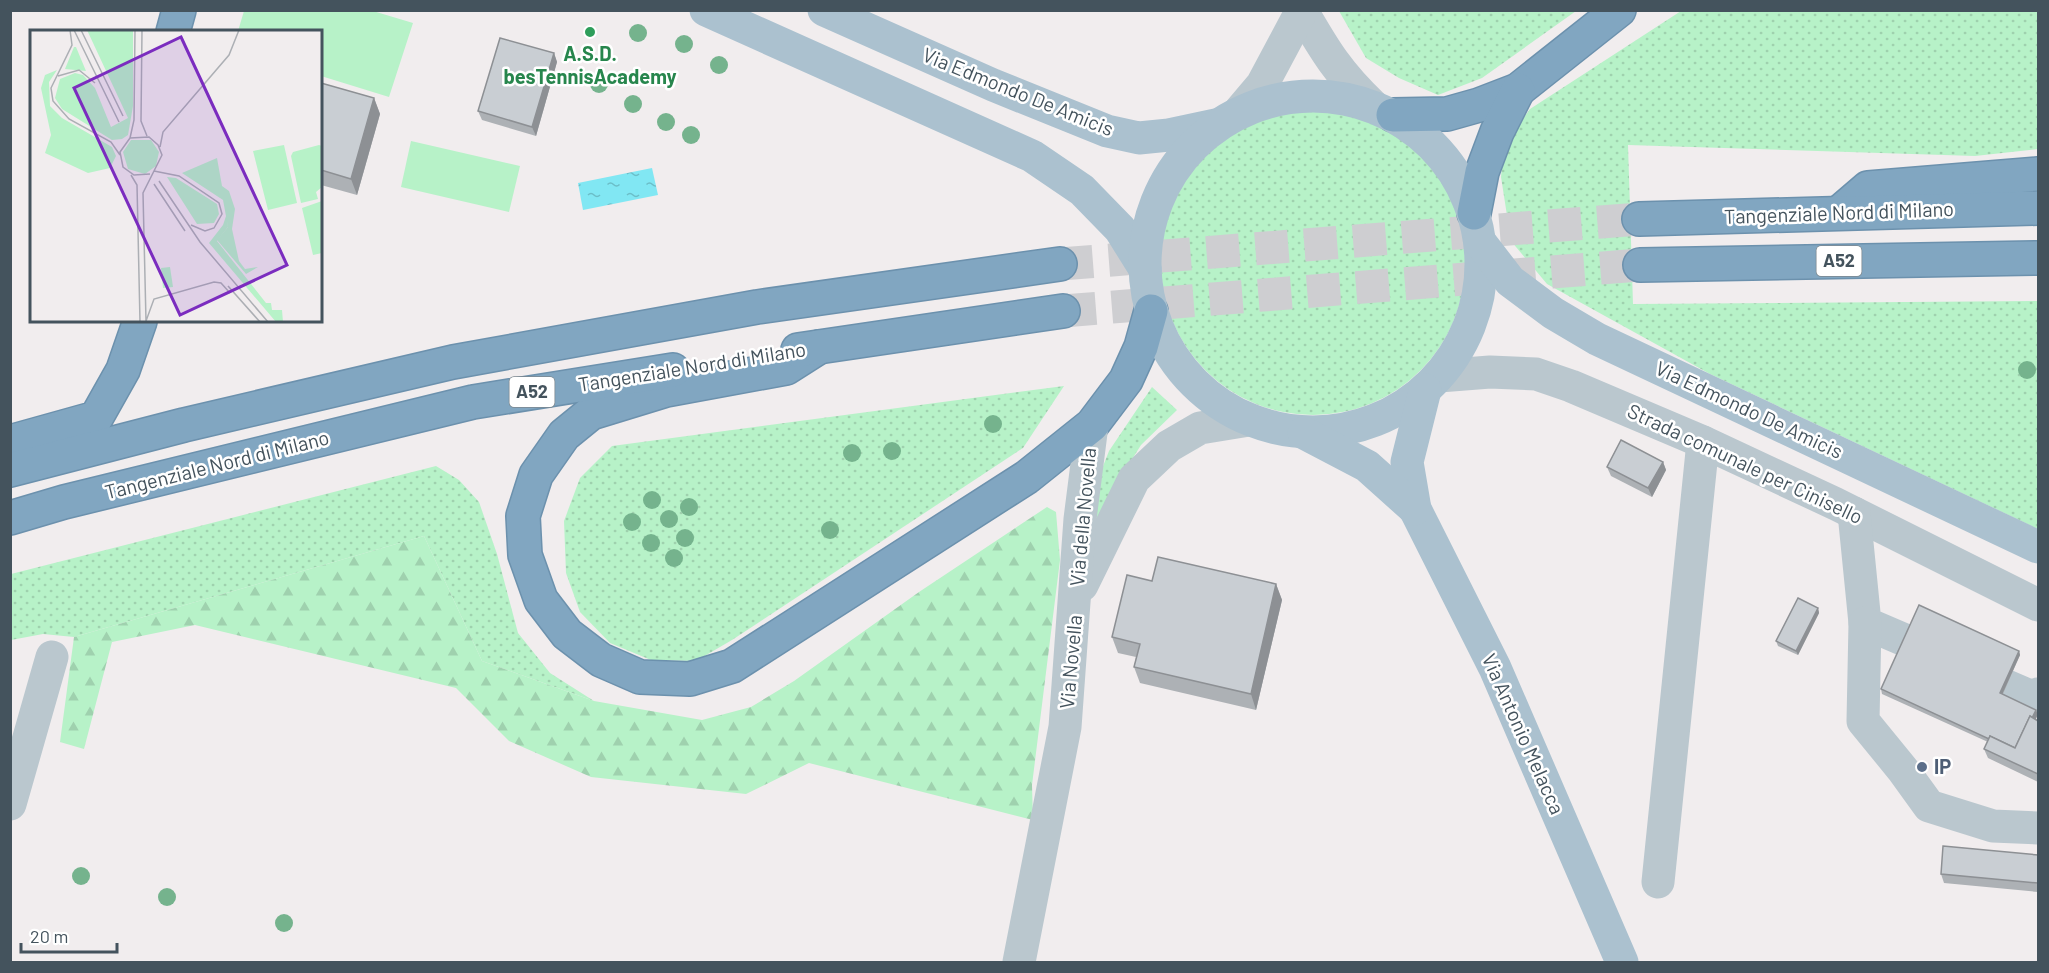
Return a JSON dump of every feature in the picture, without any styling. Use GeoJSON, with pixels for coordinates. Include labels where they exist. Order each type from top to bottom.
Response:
{"type":"FeatureCollection","features":[{"type":"Feature","properties":{"kind":"highway"},"geometry":{"type":"LineString","coordinates":[[174,30],[179,10]]}},
{"type":"Feature","properties":{"kind":"highway"},"geometry":{"type":"LineString","coordinates":[[1383,110],[1447,114],[1518,90],[1619,10]]}},
{"type":"Feature","properties":{"kind":"highway"},"geometry":{"type":"LineString","coordinates":[[1477,228],[1482,172],[1497,132],[1518,90]]}},
{"type":"Feature","properties":{"kind":"highway"},"geometry":{"type":"LineString","coordinates":[[1840,212],[1868,188],[2038,174]]}},
{"type":"Feature","properties":{"kind":"highway","name":"Tangenziale Nord di Milano"},"geometry":{"type":"LineString","coordinates":[[1639,219],[2038,208]]}},
{"type":"Feature","properties":{"kind":"highway","name":"A52"},"geometry":{"type":"LineString","coordinates":[[1640,265],[2036,258]]}},
{"type":"Feature","properties":{"kind":"highway","name":"A52"},"geometry":{"type":"LineString","coordinates":[[10,470],[184,425],[453,362],[757,307],[1060,264]]}},
{"type":"Feature","properties":{"kind":"highway","name":"Tangenziale Nord di Milano"},"geometry":{"type":"LineString","coordinates":[[10,518],[75,499],[473,402],[1063,311]]}},
{"type":"Feature","properties":{"kind":"highway"},"geometry":{"type":"LineString","coordinates":[[819,347],[786,368],[666,390],[591,413],[564,435],[536,475],[523,516],[525,555],[541,600],[567,634],[601,660],[640,677],[690,679],[732,666],[1027,477],[1092,424],[1126,380],[1141,347],[1151,311]]}},
{"type":"Feature","properties":{"kind":"highway"},"geometry":{"type":"LineString","coordinates":[[10,442],[96,418],[123,370],[140,322]]}},
{"type":"Feature","properties":{"kind":"main road"},"geometry":{"type":"LineString","coordinates":[[706,10],[1032,156],[1082,190],[1120,229],[1145,269]]}},
{"type":"Feature","properties":{"kind":"main road","name":"Via Edmondo De Amicis"},"geometry":{"type":"LineString","coordinates":[[824,10],[993,85],[1107,131],[1139,138],[1169,135],[1294,96],[1346,98],[1383,110],[1411,126],[1442,154],[1456,173],[1477,228],[1510,281],[1553,313],[1597,339],[2038,547]]}},
{"type":"Feature","properties":{"kind":"main road"},"geometry":{"type":"LineString","coordinates":[[1229,118],[1193,145],[1173,170],[1158,197],[1149,225],[1145,269],[1151,311],[1174,360],[1196,386],[1221,406],[1249,420],[1276,429],[1303,433],[1334,431],[1366,424],[1400,409],[1432,383],[1460,346],[1475,312],[1481,277],[1477,228]]}},
{"type":"Feature","properties":{"kind":"main road","name":"Via Antonio Melacca"},"geometry":{"type":"LineString","coordinates":[[1432,383],[1407,462],[1415,509],[1495,668],[1622,963]]}},
{"type":"Feature","properties":{"kind":"main road","name":"Via Antonio Melacca"},"geometry":{"type":"LineString","coordinates":[[1303,433],[1367,466],[1415,509]]}},
{"type":"Feature","properties":{"kind":"street"},"geometry":{"type":"LineString","coordinates":[[1229,118],[1262,85],[1302,11]]}},
{"type":"Feature","properties":{"kind":"street"},"geometry":{"type":"LineString","coordinates":[[1302,11],[1329,58],[1350,85],[1383,110]]}},
{"type":"Feature","properties":{"kind":"street","name":"Strada comunale per Cinisello"},"geometry":{"type":"LineString","coordinates":[[1432,383],[1490,372],[1536,374],[1571,386],[1703,442],[1854,513],[2038,605]]}},
{"type":"Feature","properties":{"kind":"street","name":"Via della Novella"},"geometry":{"type":"LineString","coordinates":[[1076,597],[1134,479],[1168,446],[1200,428],[1249,420]]}},
{"type":"Feature","properties":{"kind":"street","name":"Via della Novella"},"geometry":{"type":"LineString","coordinates":[[1076,597],[1080,519],[1092,424]]}},
{"type":"Feature","properties":{"kind":"street"},"geometry":{"type":"LineString","coordinates":[[1658,882],[1703,442]]}},
{"type":"Feature","properties":{"kind":"street"},"geometry":{"type":"LineString","coordinates":[[1854,513],[1865,623],[1863,722],[1929,806],[1993,826],[2038,828]]}},
{"type":"Feature","properties":{"kind":"street","name":"Via Novella"},"geometry":{"type":"LineString","coordinates":[[1019,963],[1065,727],[1076,597]]}},
{"type":"Feature","properties":{"kind":"street"},"geometry":{"type":"LineString","coordinates":[[1865,623],[1907,641]]}},
{"type":"Feature","properties":{"kind":"street"},"geometry":{"type":"LineString","coordinates":[[10,804],[52,657]]}},
{"type":"Feature","properties":{"kind":"street"},"geometry":{"type":"LineString","coordinates":[[2007,686],[2032,697],[2038,694]]}},
{"type":"Feature","properties":{"kind":"green space"},"geometry":{"type":"Polygon","coordinates":[[[244,11],[373,11],[413,23],[389,97],[322,76],[322,30],[238,30],[244,11]]]}},
{"type":"Feature","properties":{"kind":"green space"},"geometry":{"type":"Polygon","coordinates":[[[1339,11],[1576,11],[1482,78],[1438,95],[1399,78],[1366,58],[1339,11]]]}},
{"type":"Feature","properties":{"kind":"green space"},"geometry":{"type":"Polygon","coordinates":[[[1681,11],[2038,11],[2038,149],[1975,156],[1628,145],[1633,304],[2038,301],[2038,529],[1710,374],[1547,284],[1511,241],[1501,177],[1504,145],[1530,109],[1681,11]]]}},
{"type":"Feature","properties":{"kind":"green space"},"geometry":{"type":"Polygon","coordinates":[[[1298,111],[1328,111],[1357,117],[1385,129],[1410,145],[1431,166],[1447,191],[1459,219],[1465,248],[1465,278],[1454,321],[1440,348],[1421,371],[1398,390],[1371,404],[1328,415],[1298,415],[1269,409],[1241,397],[1216,381],[1195,360],[1179,335],[1167,307],[1161,278],[1161,248],[1167,219],[1179,191],[1195,166],[1216,145],[1241,129],[1269,117],[1298,111]]]}},
{"type":"Feature","properties":{"kind":"green space"},"geometry":{"type":"Polygon","coordinates":[[[411,141],[520,166],[509,212],[401,187],[411,141]]]}},
{"type":"Feature","properties":{"kind":"green space"},"geometry":{"type":"Polygon","coordinates":[[[1064,386],[1023,448],[732,640],[696,661],[651,660],[610,643],[580,612],[566,573],[564,521],[580,478],[612,446],[1064,386]]]}},
{"type":"Feature","properties":{"kind":"green space"},"geometry":{"type":"Polygon","coordinates":[[[1152,387],[1177,410],[1141,445],[1116,485],[1090,534],[1096,484],[1109,451],[1152,387]]]}},
{"type":"Feature","properties":{"kind":"green space"},"geometry":{"type":"Polygon","coordinates":[[[436,466],[459,480],[479,502],[497,554],[518,633],[550,673],[594,701],[482,661],[424,536],[74,637],[43,634],[11,640],[11,574],[436,466]]]}},
{"type":"Feature","properties":{"kind":"green space"},"geometry":{"type":"Polygon","coordinates":[[[1047,507],[1056,512],[1060,560],[1032,785],[1033,820],[809,763],[746,794],[591,777],[509,741],[456,688],[195,625],[112,642],[84,749],[60,742],[74,637],[424,536],[482,661],[594,701],[702,720],[751,707],[794,681],[919,592],[1047,507]]]}},
{"type":"Feature","properties":{"kind":"water"},"geometry":{"type":"Polygon","coordinates":[[[652,168],[658,195],[583,210],[578,183],[652,168]]]}},
{"type":"Feature","properties":{"kind":"building"},"geometry":{"type":"Polygon","coordinates":[[[500,38],[554,53],[532,127],[478,111],[500,38]]]}},
{"type":"Feature","properties":{"kind":"building"},"geometry":{"type":"Polygon","coordinates":[[[322,83],[374,98],[351,179],[322,170],[322,83]]]}},
{"type":"Feature","properties":{"kind":"building"},"geometry":{"type":"Polygon","coordinates":[[[1621,440],[1663,462],[1648,488],[1607,467],[1621,440]]]}},
{"type":"Feature","properties":{"kind":"building"},"geometry":{"type":"Polygon","coordinates":[[[1158,557],[1276,584],[1251,694],[1134,667],[1140,644],[1112,637],[1127,575],[1152,581],[1158,557]]]}},
{"type":"Feature","properties":{"kind":"building"},"geometry":{"type":"Polygon","coordinates":[[[1798,598],[1818,608],[1796,651],[1776,641],[1798,598]]]}},
{"type":"Feature","properties":{"kind":"building"},"geometry":{"type":"Polygon","coordinates":[[[1919,605],[2019,651],[2000,693],[2036,710],[2032,718],[2030,716],[2015,748],[1990,736],[1989,739],[1881,689],[1919,605]]]}},
{"type":"Feature","properties":{"kind":"building"},"geometry":{"type":"Polygon","coordinates":[[[2030,716],[2038,721],[2038,774],[1984,749],[1990,736],[2015,748],[2030,716]]]}},
{"type":"Feature","properties":{"kind":"building"},"geometry":{"type":"Polygon","coordinates":[[[1943,846],[2038,855],[2038,883],[1941,874],[1943,846]]]}},
{"type":"Feature","properties":{"kind":"tunnel"},"geometry":{"type":"LineString","coordinates":[[1060,264],[1639,219]]}},
{"type":"Feature","properties":{"kind":"tunnel"},"geometry":{"type":"LineString","coordinates":[[1063,311],[1640,265]]}},
{"type":"Feature","properties":{"kind":"place","name":"A.S.D. besTennisAcademy"},"geometry":{"type":"Point","coordinates":[590,32]}},
{"type":"Feature","properties":{"kind":"place","name":"IP"},"geometry":{"type":"Point","coordinates":[1922,767]}}]}
